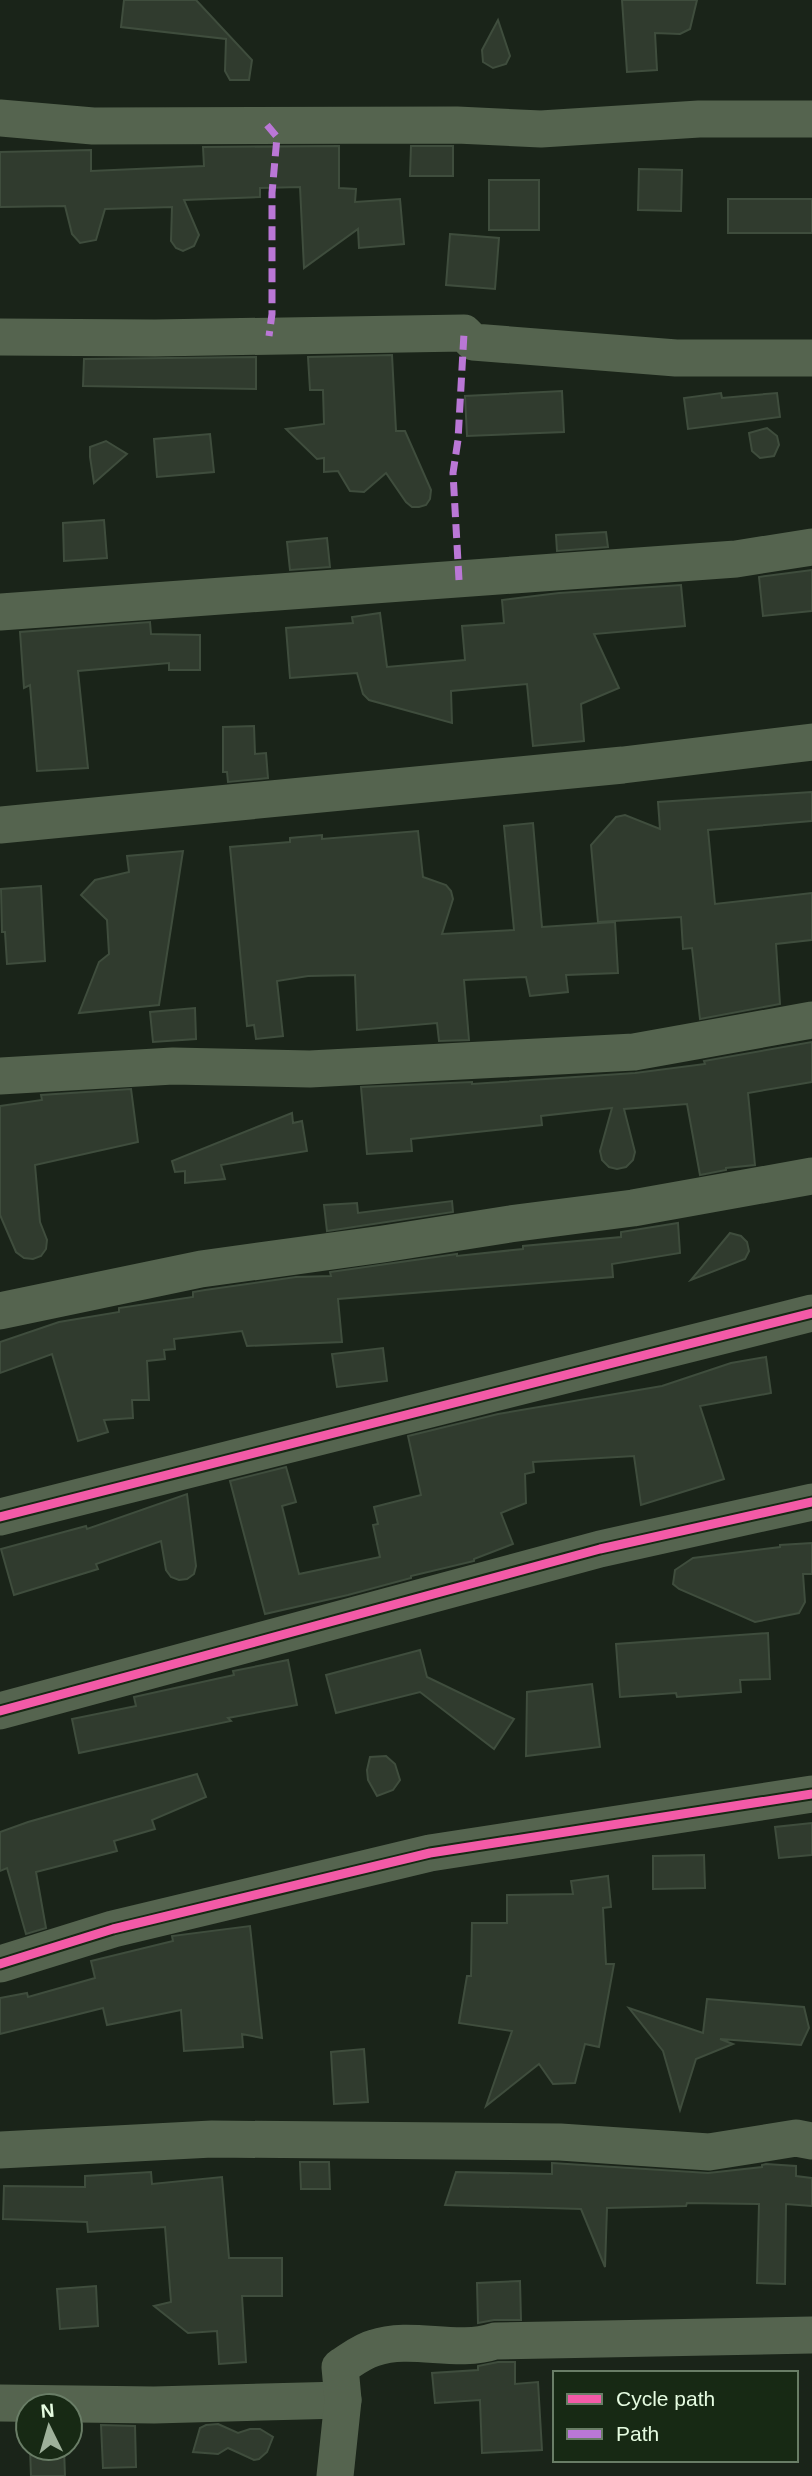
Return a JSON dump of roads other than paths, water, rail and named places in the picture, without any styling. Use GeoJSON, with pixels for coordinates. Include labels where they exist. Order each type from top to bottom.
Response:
{"type":"FeatureCollection","features":[{"type":"Feature","properties":{"kind":"street"},"geometry":{"type":"LineString","coordinates":[[0,118],[93,126],[457,125],[541,129],[699,119],[812,118]]}},
{"type":"Feature","properties":{"kind":"street"},"geometry":{"type":"LineString","coordinates":[[0,337],[155,338],[464,333],[473,342],[676,358],[812,358]]}},
{"type":"Feature","properties":{"kind":"street"},"geometry":{"type":"LineString","coordinates":[[0,612],[736,559],[812,547]]}},
{"type":"Feature","properties":{"kind":"street"},"geometry":{"type":"LineString","coordinates":[[0,825],[623,765],[812,742]]}},
{"type":"Feature","properties":{"kind":"street"},"geometry":{"type":"LineString","coordinates":[[0,1076],[173,1066],[310,1069],[634,1052],[812,1020]]}},
{"type":"Feature","properties":{"kind":"street"},"geometry":{"type":"LineString","coordinates":[[0,1311],[201,1269],[510,1223],[633,1208],[812,1176]]}},
{"type":"Feature","properties":{"kind":"street"},"geometry":{"type":"LineString","coordinates":[[0,1517],[812,1313]]}},
{"type":"Feature","properties":{"kind":"street"},"geometry":{"type":"LineString","coordinates":[[0,1711],[600,1549],[812,1502]]}},
{"type":"Feature","properties":{"kind":"street"},"geometry":{"type":"LineString","coordinates":[[0,1964],[113,1929],[430,1853],[812,1794]]}},
{"type":"Feature","properties":{"kind":"street"},"geometry":{"type":"LineString","coordinates":[[0,2151],[212,2139],[560,2142],[709,2152],[796,2138],[812,2141]]}},
{"type":"Feature","properties":{"kind":"street"},"geometry":{"type":"LineString","coordinates":[[335,2476],[343,2400],[340,2367],[372,2348],[389,2344],[480,2346],[495,2341],[812,2335]]}},
{"type":"Feature","properties":{"kind":"street"},"geometry":{"type":"LineString","coordinates":[[0,2403],[154,2405],[343,2400]]}}]}
